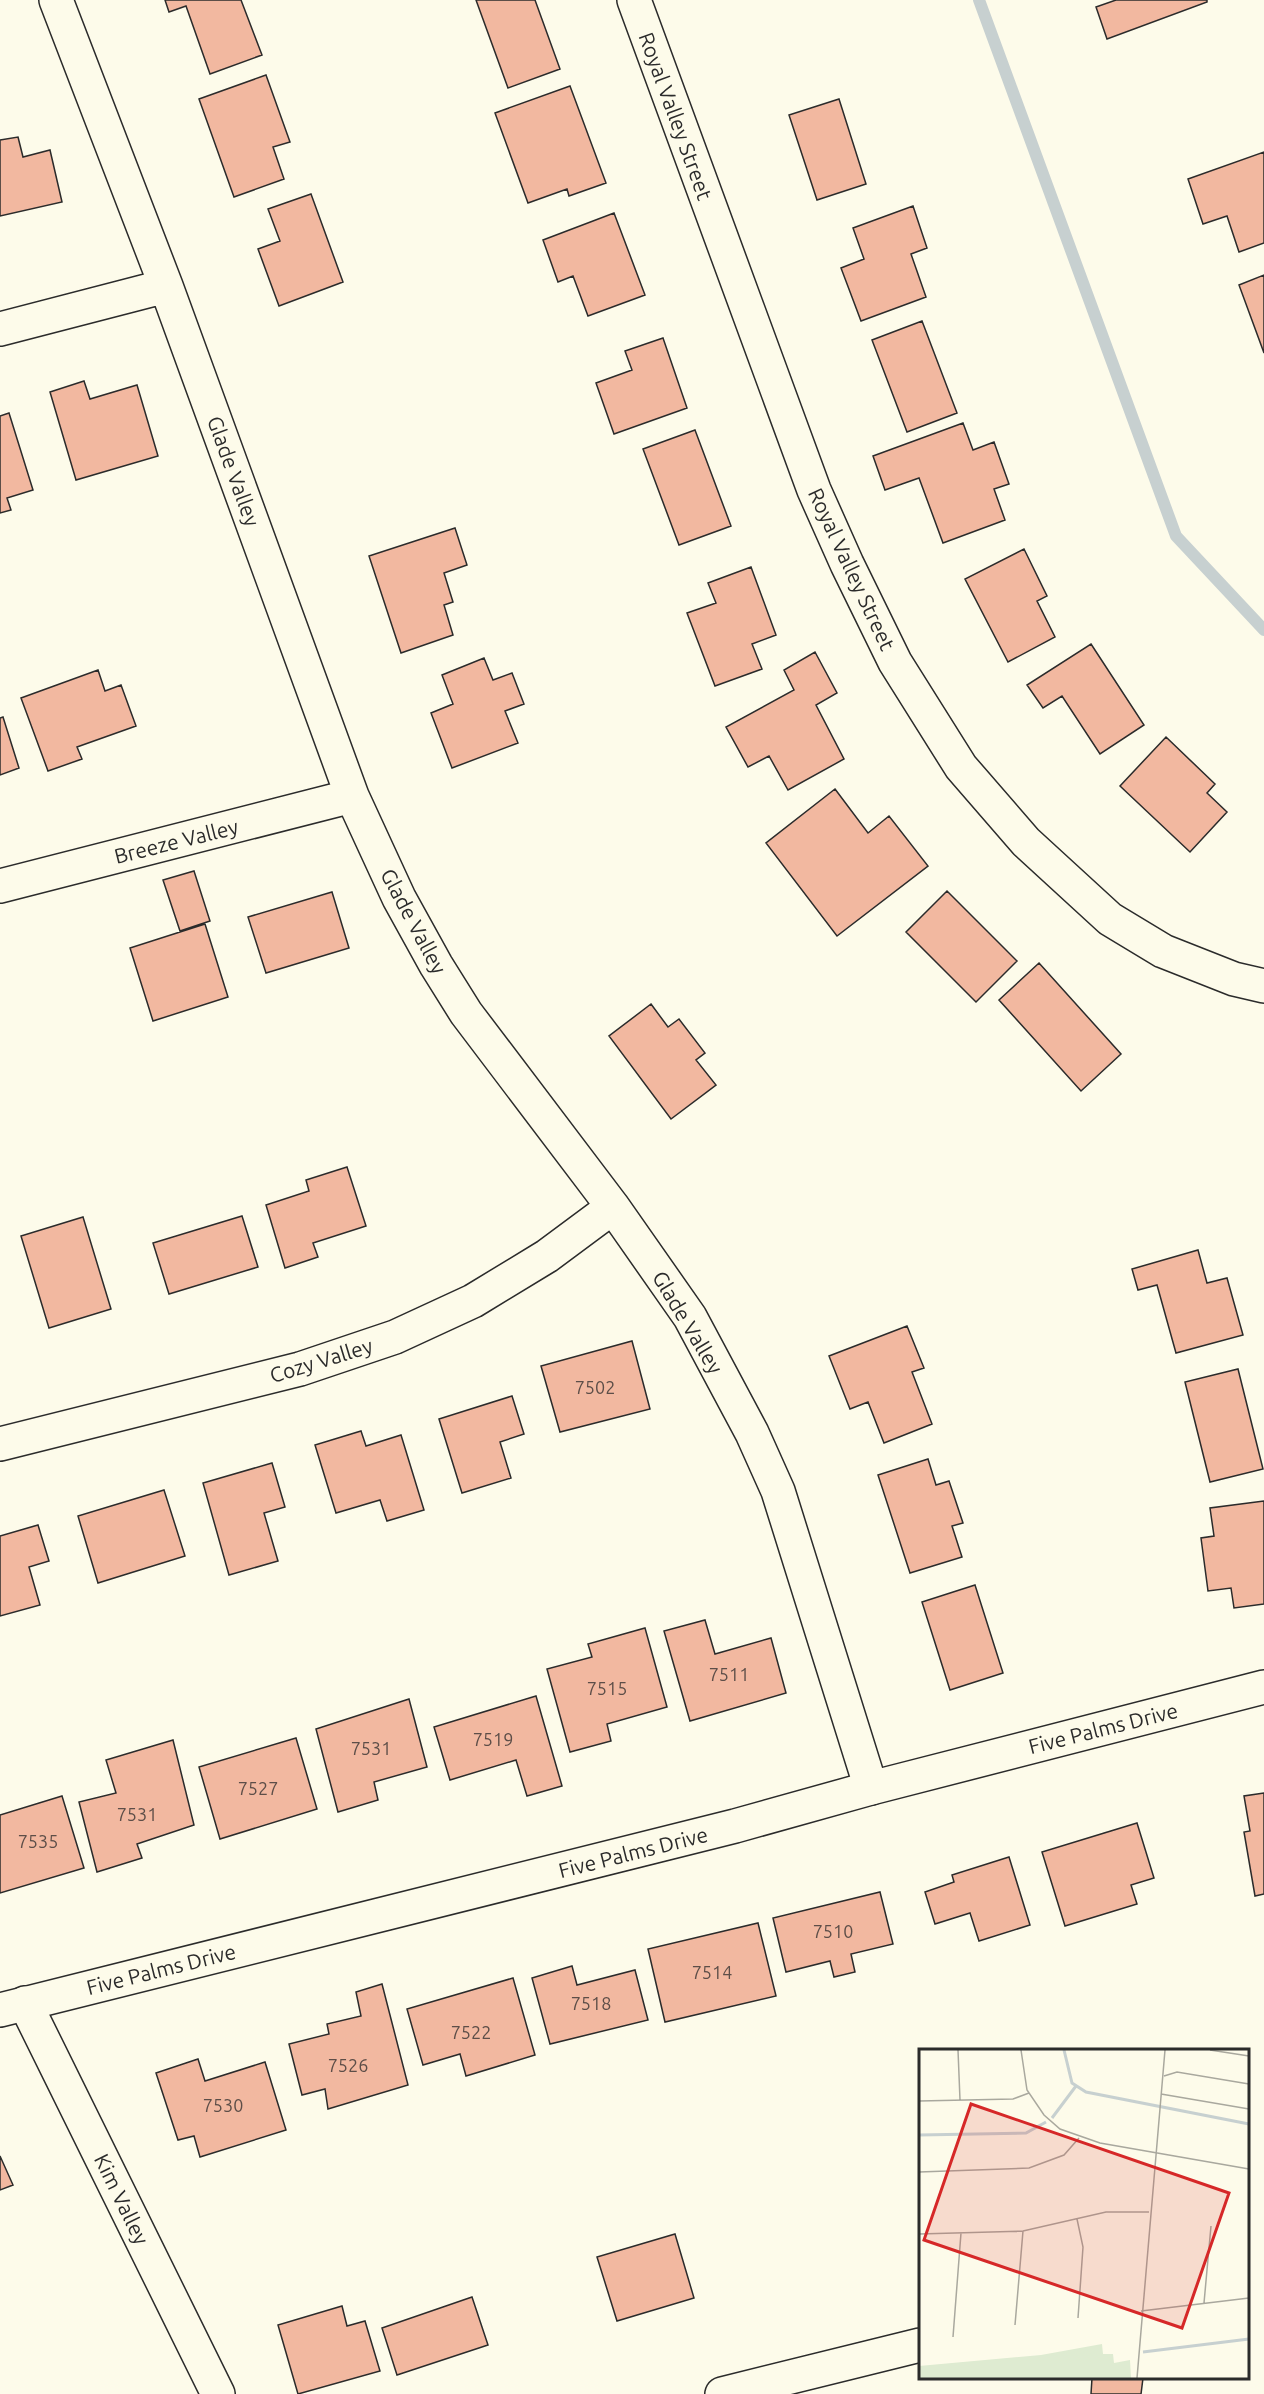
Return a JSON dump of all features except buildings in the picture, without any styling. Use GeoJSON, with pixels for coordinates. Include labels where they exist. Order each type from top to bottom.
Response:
{"type":"FeatureCollection","features":[{"type":"Feature","properties":{"kind":"street","name":"Glade Valley"},"geometry":{"type":"LineString","coordinates":[[56,0],[166,286],[352,796],[399,898],[466,1013],[613,1207],[690,1317],[752,1433],[778,1491],[871,1788]]}},
{"type":"Feature","properties":{"kind":"street","name":"Royal Valley Street"},"geometry":{"type":"LineString","coordinates":[[634,0],[814,490],[895,662],[961,767],[1026,842],[1110,919],[1163,951],[1234,979],[1264,986]]}},
{"type":"Feature","properties":{"kind":"street"},"geometry":{"type":"LineString","coordinates":[[0,329],[166,286]]}},
{"type":"Feature","properties":{"kind":"street","name":"Breeze Valley"},"geometry":{"type":"LineString","coordinates":[[0,886],[352,796]]}},
{"type":"Feature","properties":{"kind":"street","name":"Cozy Valley"},"geometry":{"type":"LineString","coordinates":[[0,1444],[300,1369],[395,1337],[473,1301],[547,1256],[613,1207]]}},
{"type":"Feature","properties":{"kind":"street","name":"Five Palms Drive"},"geometry":{"type":"LineString","coordinates":[[12,2007],[735,1826],[871,1788],[1264,1687]]}},
{"type":"Feature","properties":{"kind":"street","name":"Kim Valley"},"geometry":{"type":"LineString","coordinates":[[12,2007],[218,2394]]}},
{"type":"Feature","properties":{"kind":"street"},"geometry":{"type":"LineString","coordinates":[[722,2394],[919,2345]]}},
{"type":"Feature","properties":{"kind":"waterway"},"geometry":{"type":"LineString","coordinates":[[979,0],[1176,536],[1264,630]]}}]}
